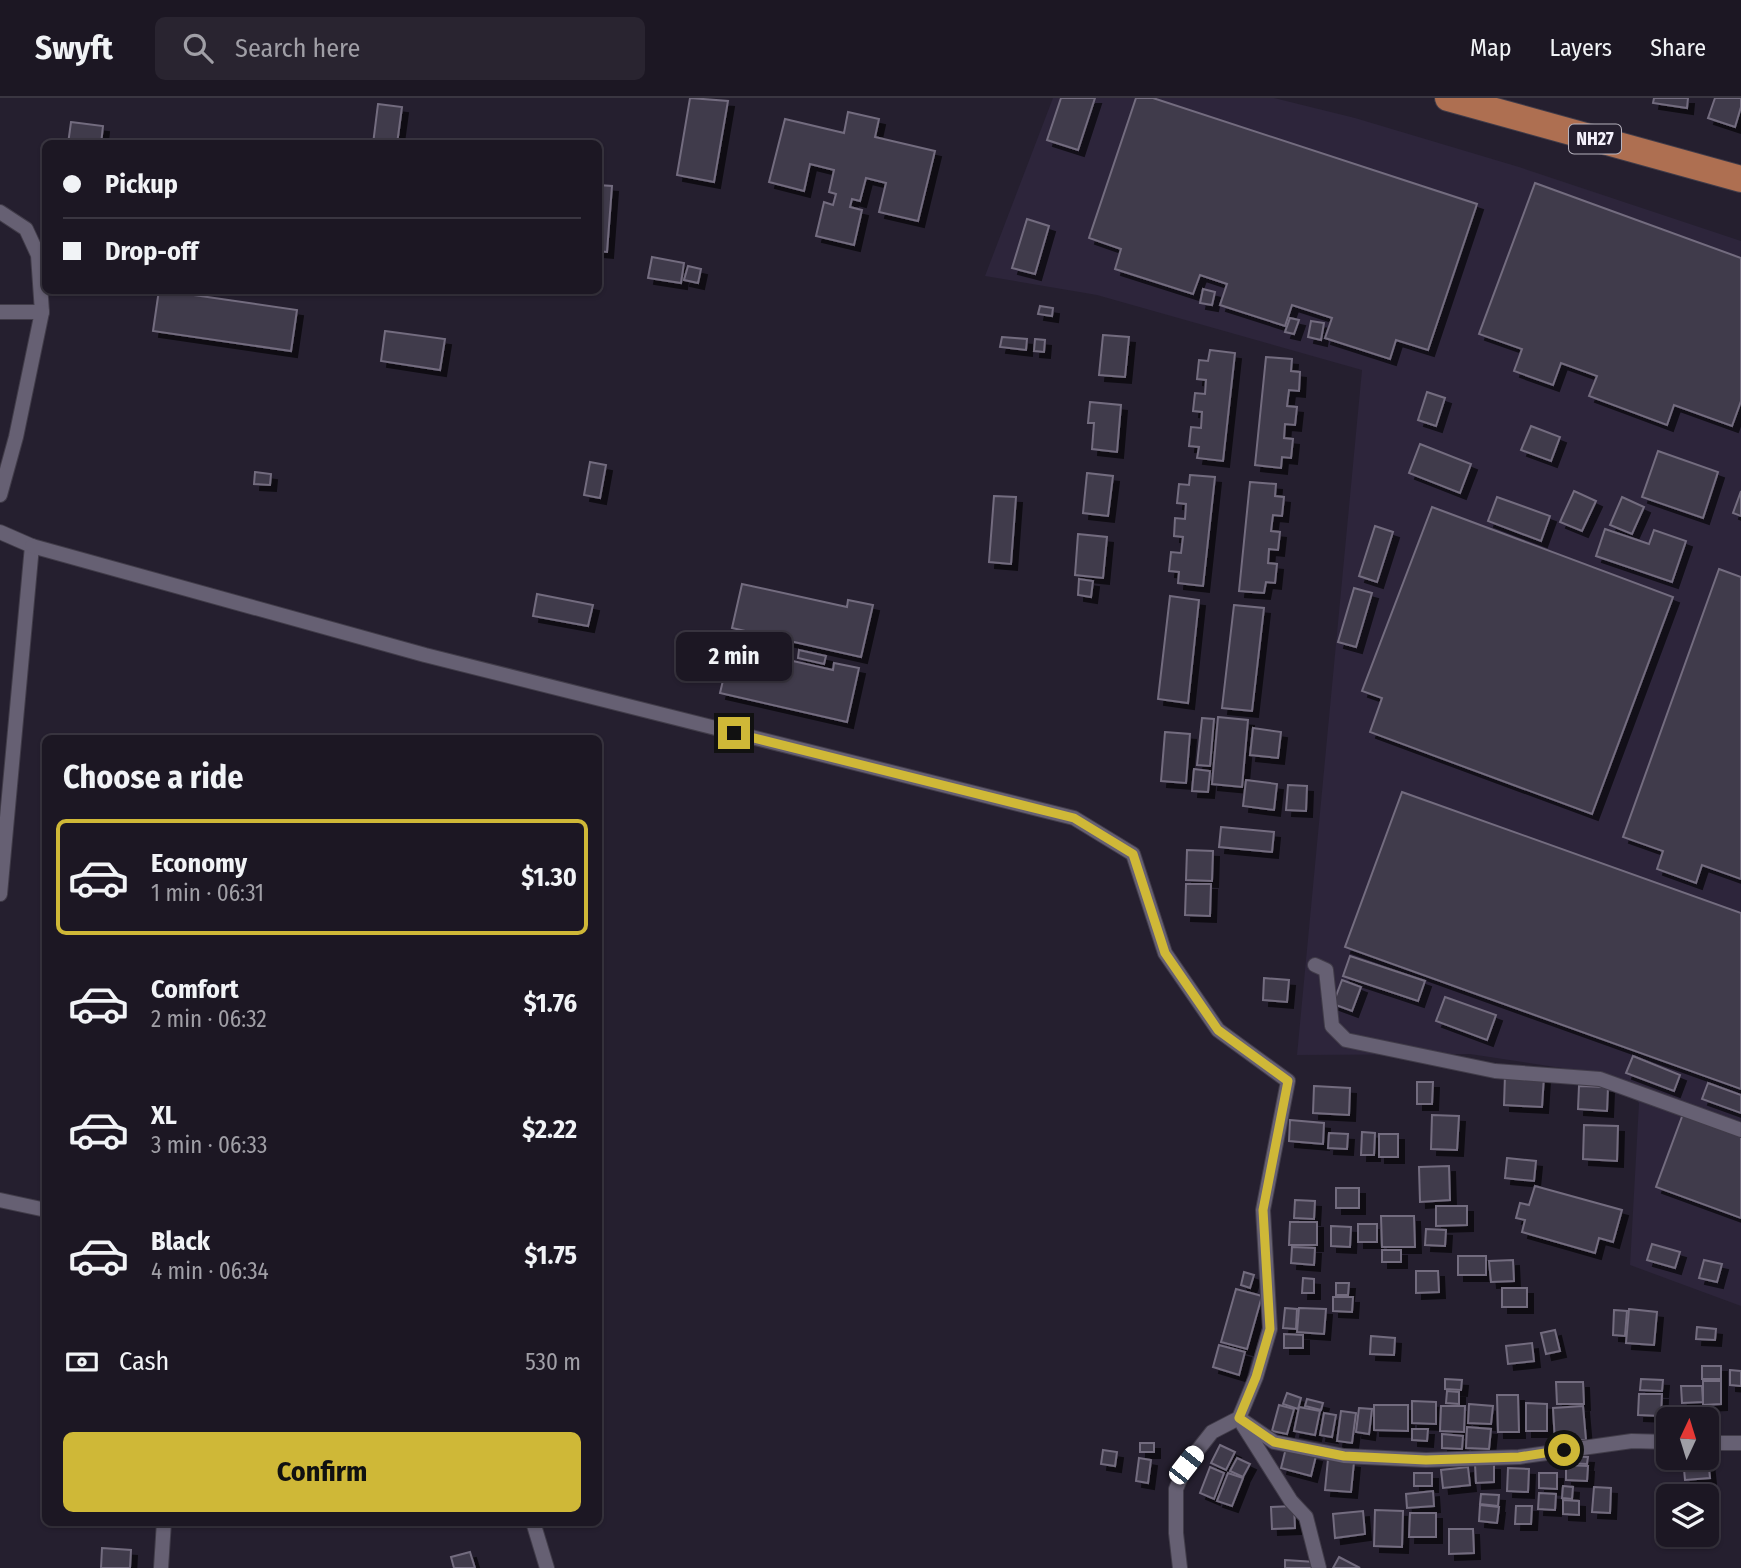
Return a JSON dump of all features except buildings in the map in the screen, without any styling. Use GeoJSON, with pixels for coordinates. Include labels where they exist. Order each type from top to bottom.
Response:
{"type":"FeatureCollection","features":[{"type":"Feature","properties":{"kind":"highway","name":"NH27"},"geometry":{"type":"LineString","coordinates":[[1451,98],[1741,179]]}},
{"type":"Feature","properties":{"kind":"street"},"geometry":{"type":"LineString","coordinates":[[0,212],[26,229],[38,255],[42,312],[16,437],[0,495]]}},
{"type":"Feature","properties":{"kind":"street"},"geometry":{"type":"LineString","coordinates":[[0,312],[42,312]]}},
{"type":"Feature","properties":{"kind":"street"},"geometry":{"type":"LineString","coordinates":[[0,532],[32,546],[425,655],[1074,818],[1133,854],[1165,953],[1218,1030],[1288,1081],[1263,1210],[1270,1329],[1256,1377],[1239,1418],[1212,1432],[1186,1465],[1176,1489],[1176,1533],[1180,1568]]}},
{"type":"Feature","properties":{"kind":"street"},"geometry":{"type":"LineString","coordinates":[[0,894],[32,546]]}},
{"type":"Feature","properties":{"kind":"street"},"geometry":{"type":"LineString","coordinates":[[1315,965],[1325,970],[1332,1026],[1346,1040],[1495,1071],[1600,1079],[1741,1130]]}},
{"type":"Feature","properties":{"kind":"street"},"geometry":{"type":"LineString","coordinates":[[0,1200],[42,1209]]}},
{"type":"Feature","properties":{"kind":"street"},"geometry":{"type":"LineString","coordinates":[[1239,1418],[1274,1442],[1344,1456],[1426,1460],[1519,1457],[1632,1441],[1656,1442]]}},
{"type":"Feature","properties":{"kind":"street"},"geometry":{"type":"LineString","coordinates":[[1239,1418],[1291,1501],[1306,1517],[1319,1568]]}},
{"type":"Feature","properties":{"kind":"street"},"geometry":{"type":"LineString","coordinates":[[1719,1443],[1741,1443]]}},
{"type":"Feature","properties":{"kind":"street"},"geometry":{"type":"LineString","coordinates":[[161,1568],[164,1526]]}},
{"type":"Feature","properties":{"kind":"street"},"geometry":{"type":"LineString","coordinates":[[534,1526],[547,1568]]}},
{"type":"Feature","properties":{"kind":"shaded area"},"geometry":{"type":"Polygon","coordinates":[[[1053,98],[1274,98],[1355,118],[1519,167],[1741,241],[1741,1306],[1630,1265],[1639,1103],[1614,1076],[1470,1054],[1297,1055],[1362,370],[1097,295],[985,276],[1053,98]]]}},
{"type":"Feature","properties":{"kind":"route"},"geometry":{"type":"LineString","coordinates":[[734,733],[1074,818],[1133,854],[1165,953],[1218,1030],[1288,1081],[1263,1210],[1270,1329],[1256,1377],[1239,1418],[1274,1442],[1344,1456],[1426,1460],[1519,1457],[1564,1450]]}}]}
